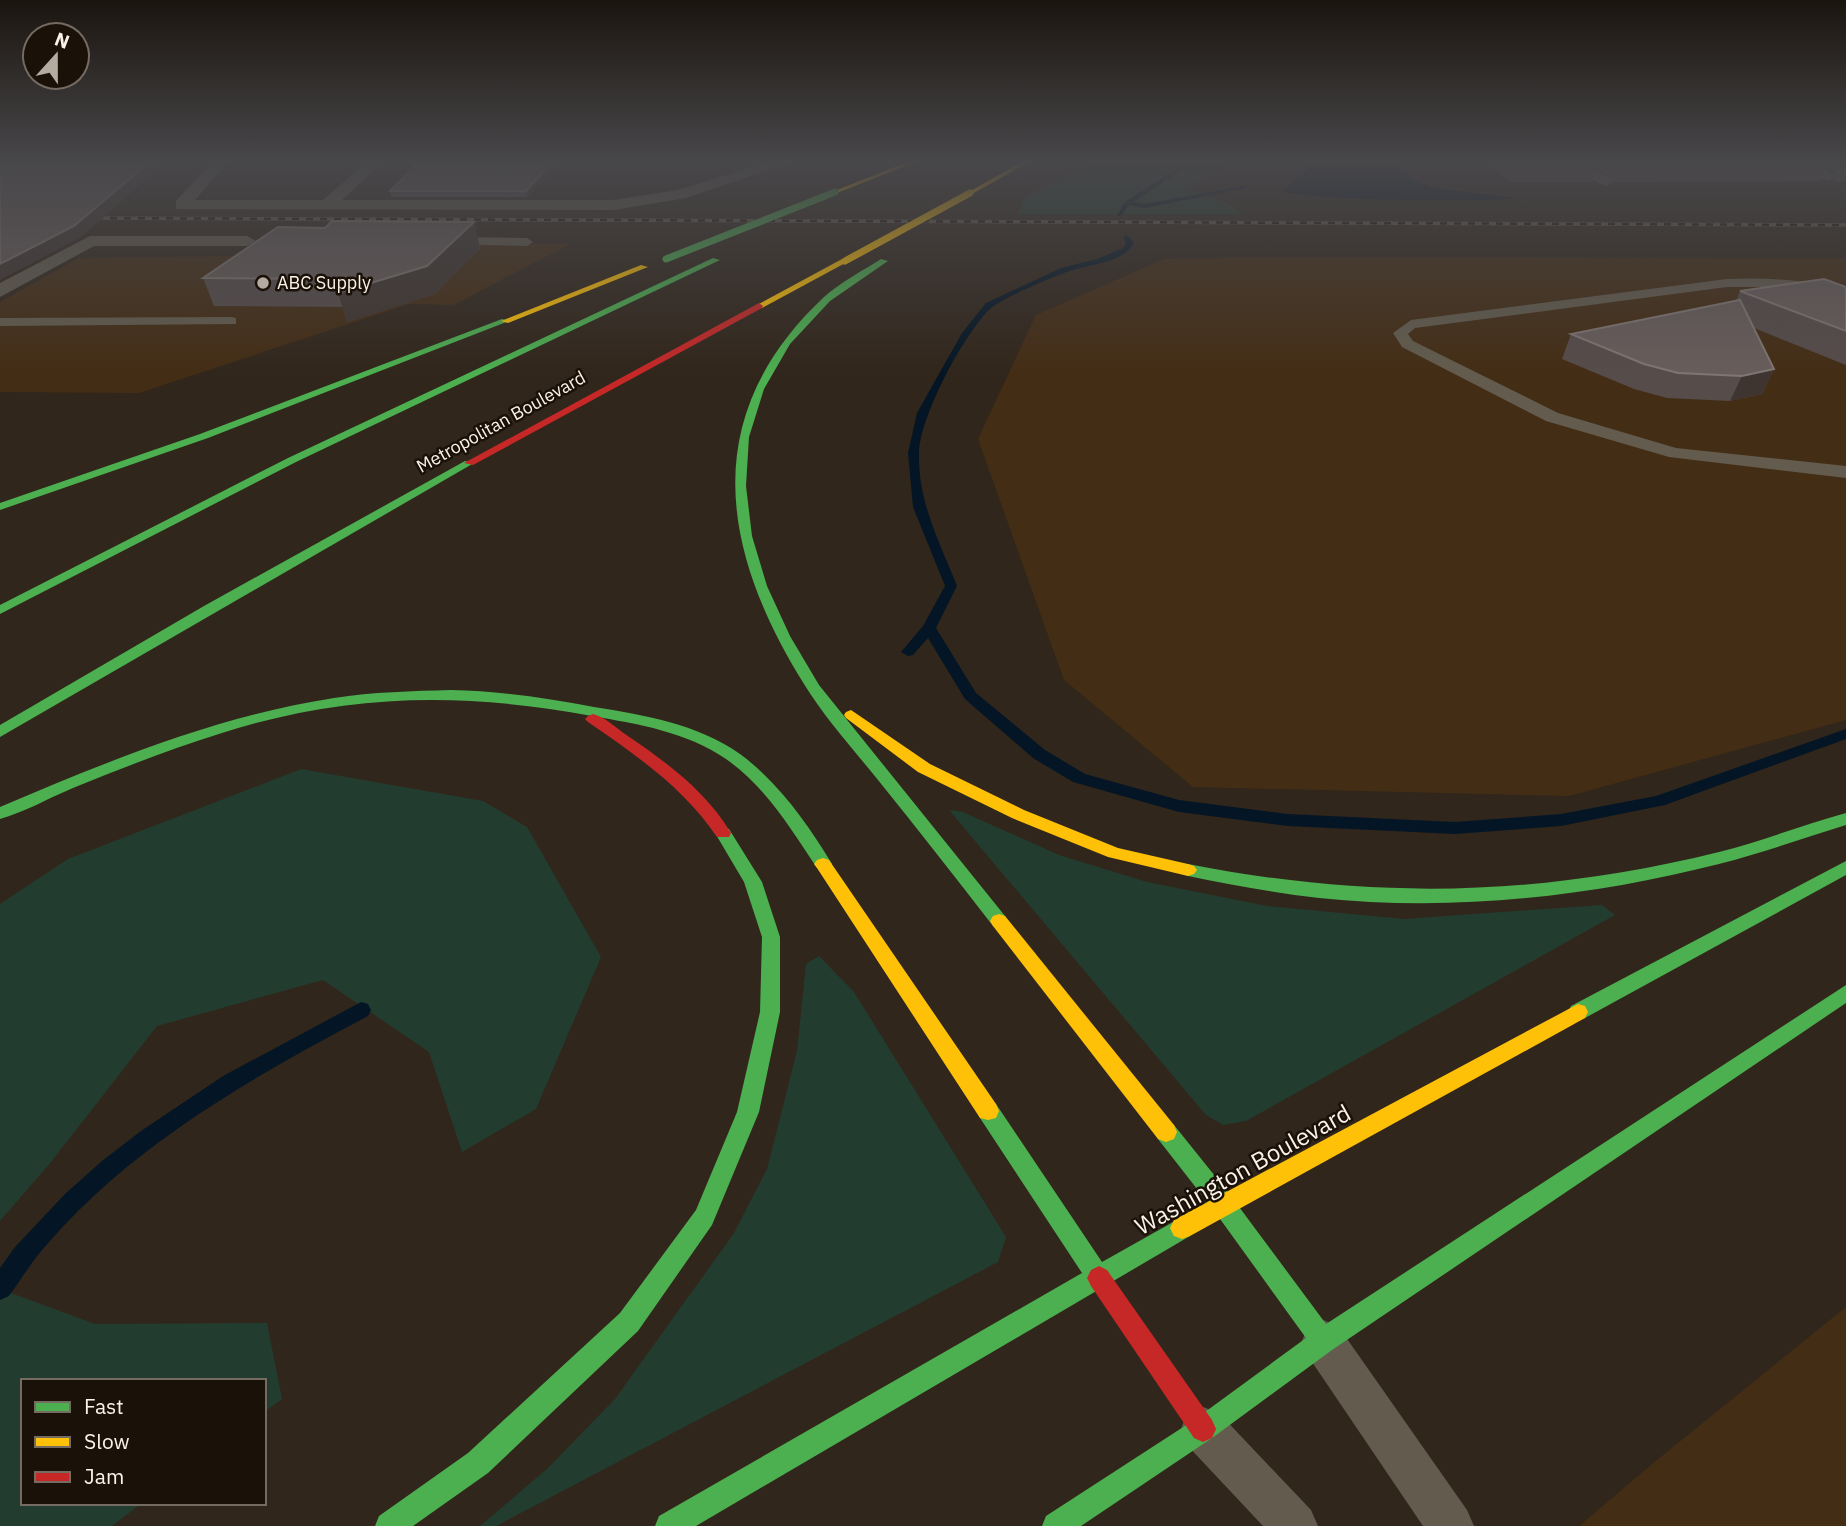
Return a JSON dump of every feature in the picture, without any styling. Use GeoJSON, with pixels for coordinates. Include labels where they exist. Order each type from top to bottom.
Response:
{"type":"FeatureCollection","features":[{"type":"Feature","properties":{"kind":"main road"},"geometry":{"type":"LineString","coordinates":[[0,507],[204,436],[736,231]]}},
{"type":"Feature","properties":{"kind":"main road"},"geometry":{"type":"LineString","coordinates":[[752,243],[777,231]]}},
{"type":"Feature","properties":{"kind":"main road","name":"Metropolitan Boulevard"},"geometry":{"type":"LineString","coordinates":[[0,732],[155,639],[423,486],[900,231]]}},
{"type":"Feature","properties":{"kind":"main road"},"geometry":{"type":"LineString","coordinates":[[0,610],[292,460],[722,257]]}},
{"type":"Feature","properties":{"kind":"main road"},"geometry":{"type":"LineString","coordinates":[[890,257],[827,299],[791,336],[760,378],[745,417],[738,464],[741,526],[754,575],[783,638],[813,687],[1223,1204],[1323,1342]]}},
{"type":"Feature","properties":{"kind":"main road"},"geometry":{"type":"LineString","coordinates":[[813,687],[924,768],[1018,814],[1114,853],[1230,880],[1346,895],[1460,897],[1586,884],[1719,858],[1846,819]]}},
{"type":"Feature","properties":{"kind":"main road"},"geometry":{"type":"LineString","coordinates":[[0,813],[90,772],[195,734],[304,708],[460,691],[561,701],[681,732],[729,754],[775,793],[1203,1429]]}},
{"type":"Feature","properties":{"kind":"main road"},"geometry":{"type":"LineString","coordinates":[[389,1526],[478,1463],[629,1322],[704,1217],[748,1112],[770,1012],[771,937],[753,882],[719,826],[680,785],[634,747],[561,701]]}},
{"type":"Feature","properties":{"kind":"main road","name":"Washington Boulevard"},"geometry":{"type":"LineString","coordinates":[[669,1526],[1223,1204],[1846,867]]}},
{"type":"Feature","properties":{"kind":"main road"},"geometry":{"type":"LineString","coordinates":[[1056,1526],[1203,1429],[1323,1342],[1846,993]]}},
{"type":"Feature","properties":{"kind":"street"},"geometry":{"type":"LineString","coordinates":[[0,291],[90,241],[254,241]]}},
{"type":"Feature","properties":{"kind":"lane"},"geometry":{"type":"LineString","coordinates":[[433,241],[527,242]]}},
{"type":"Feature","properties":{"kind":"lane"},"geometry":{"type":"LineString","coordinates":[[1846,294],[1827,288],[1769,282],[1707,284],[1411,324],[1400,333],[1407,344],[1552,417],[1675,453],[1846,472]]}},
{"type":"Feature","properties":{"kind":"lane"},"geometry":{"type":"LineString","coordinates":[[0,321],[231,321]]}},
{"type":"Feature","properties":{"kind":"lane"},"geometry":{"type":"LineString","coordinates":[[1323,1342],[1451,1526]]}},
{"type":"Feature","properties":{"kind":"lane"},"geometry":{"type":"LineString","coordinates":[[1203,1429],[1295,1526]]}},
{"type":"Feature","properties":{"kind":"shaded area"},"geometry":{"type":"Polygon","coordinates":[[[570,244],[454,305],[409,304],[139,393],[0,392],[0,302],[79,258],[238,256],[255,245],[570,244]]]}},
{"type":"Feature","properties":{"kind":"shaded area"},"geometry":{"type":"Polygon","coordinates":[[[1846,258],[1846,720],[1569,796],[1193,787],[1064,680],[978,439],[1036,315],[1164,259],[1846,258]]]}},
{"type":"Feature","properties":{"kind":"shaded area"},"geometry":{"type":"Polygon","coordinates":[[[1846,1307],[1846,1526],[1579,1526],[1657,1460],[1846,1307]]]}},
{"type":"Feature","properties":{"kind":"green space"},"geometry":{"type":"Polygon","coordinates":[[[301,769],[483,801],[527,827],[601,957],[536,1109],[462,1152],[429,1052],[323,980],[157,1026],[51,1162],[0,1221],[0,904],[68,859],[301,769]]]}},
{"type":"Feature","properties":{"kind":"green space"},"geometry":{"type":"Polygon","coordinates":[[[949,810],[963,812],[1059,855],[1147,882],[1267,906],[1404,919],[1602,905],[1615,915],[1246,1121],[1223,1125],[1206,1115],[949,810]]]}},
{"type":"Feature","properties":{"kind":"green space"},"geometry":{"type":"Polygon","coordinates":[[[819,956],[854,992],[1006,1237],[998,1262],[496,1526],[480,1526],[547,1469],[615,1399],[734,1233],[767,1169],[797,1051],[806,964],[819,956]]]}},
{"type":"Feature","properties":{"kind":"green space"},"geometry":{"type":"Polygon","coordinates":[[[0,1289],[95,1324],[267,1323],[282,1399],[266,1411],[266,1379],[21,1379],[21,1505],[139,1505],[112,1526],[0,1526],[0,1289]]]}},
{"type":"Feature","properties":{"kind":"building"},"geometry":{"type":"Polygon","coordinates":[[[0,231],[64,231],[0,264],[0,231]]]}},
{"type":"Feature","properties":{"kind":"building"},"geometry":{"type":"Polygon","coordinates":[[[272,231],[464,231],[427,266],[338,293],[336,279],[203,278],[272,231]]]}},
{"type":"Feature","properties":{"kind":"building"},"geometry":{"type":"Polygon","coordinates":[[[1824,279],[1846,287],[1846,331],[1740,291],[1824,279]]]}},
{"type":"Feature","properties":{"kind":"building"},"geometry":{"type":"Polygon","coordinates":[[[1740,300],[1774,369],[1742,376],[1678,373],[1644,364],[1571,334],[1740,300]]]}},
{"type":"Feature","properties":{"kind":"waterway"},"geometry":{"type":"LineString","coordinates":[[929,628],[951,586],[919,507],[913,453],[922,413],[966,333],[989,305],[1064,270],[1100,261],[1126,250],[1130,243],[1127,237]]}},
{"type":"Feature","properties":{"kind":"waterway"},"geometry":{"type":"LineString","coordinates":[[908,652],[929,628]]}},
{"type":"Feature","properties":{"kind":"waterway"},"geometry":{"type":"LineString","coordinates":[[929,628],[970,696],[1039,754],[1079,778],[1179,806],[1288,820],[1455,828],[1561,820],[1659,801],[1846,734]]}},
{"type":"Feature","properties":{"kind":"waterway"},"geometry":{"type":"LineString","coordinates":[[0,1288],[33,1243],[73,1201],[110,1168],[189,1109],[230,1083],[361,1010]]}},
{"type":"Feature","properties":{"kind":"traffic: fast"},"geometry":{"type":"LineString","coordinates":[[666,259],[736,231]]}},
{"type":"Feature","properties":{"kind":"traffic: fast"},"geometry":{"type":"LineString","coordinates":[[0,610],[292,460],[716,260]]}},
{"type":"Feature","properties":{"kind":"traffic: fast"},"geometry":{"type":"LineString","coordinates":[[884,261],[827,299],[786,342],[759,389],[744,437],[740,486],[746,536],[761,586],[783,636],[812,685],[999,921]]}},
{"type":"Feature","properties":{"kind":"traffic: fast"},"geometry":{"type":"LineString","coordinates":[[0,507],[204,436],[505,321]]}},
{"type":"Feature","properties":{"kind":"traffic: fast"},"geometry":{"type":"LineString","coordinates":[[0,732],[209,609],[469,463]]}},
{"type":"Feature","properties":{"kind":"traffic: fast"},"geometry":{"type":"LineString","coordinates":[[0,813],[163,747],[276,714],[334,702],[392,695],[504,697],[628,717],[665,726],[716,746],[746,767],[771,792],[823,864]]}},
{"type":"Feature","properties":{"kind":"traffic: fast"},"geometry":{"type":"LineString","coordinates":[[1188,870],[1320,892],[1387,896],[1521,892],[1654,873],[1735,854],[1846,819]]}},
{"type":"Feature","properties":{"kind":"traffic: fast"},"geometry":{"type":"LineString","coordinates":[[389,1526],[478,1463],[629,1322],[704,1217],[748,1112],[770,1012],[771,937],[753,882],[723,833]]}},
{"type":"Feature","properties":{"kind":"traffic: fast"},"geometry":{"type":"LineString","coordinates":[[1578,1012],[1846,867]]}},
{"type":"Feature","properties":{"kind":"traffic: fast"},"geometry":{"type":"LineString","coordinates":[[1056,1526],[1203,1429],[1323,1341],[1846,993]]}},
{"type":"Feature","properties":{"kind":"traffic: fast"},"geometry":{"type":"LineString","coordinates":[[988,1111],[1099,1278]]}},
{"type":"Feature","properties":{"kind":"traffic: fast"},"geometry":{"type":"LineString","coordinates":[[1166,1132],[1223,1204]]}},
{"type":"Feature","properties":{"kind":"traffic: fast"},"geometry":{"type":"LineString","coordinates":[[1223,1204],[1323,1341]]}},
{"type":"Feature","properties":{"kind":"traffic: fast"},"geometry":{"type":"LineString","coordinates":[[669,1526],[1182,1228]]}},
{"type":"Feature","properties":{"kind":"traffic: slow"},"geometry":{"type":"LineString","coordinates":[[845,261],[900,231]]}},
{"type":"Feature","properties":{"kind":"traffic: slow"},"geometry":{"type":"LineString","coordinates":[[759,306],[845,261]]}},
{"type":"Feature","properties":{"kind":"traffic: slow"},"geometry":{"type":"LineString","coordinates":[[505,321],[644,267]]}},
{"type":"Feature","properties":{"kind":"traffic: slow"},"geometry":{"type":"LineString","coordinates":[[851,715],[924,768],[1018,814],[1114,853],[1188,870]]}},
{"type":"Feature","properties":{"kind":"traffic: slow"},"geometry":{"type":"LineString","coordinates":[[823,864],[988,1111]]}},
{"type":"Feature","properties":{"kind":"traffic: slow"},"geometry":{"type":"LineString","coordinates":[[999,921],[1166,1132]]}},
{"type":"Feature","properties":{"kind":"traffic: slow"},"geometry":{"type":"LineString","coordinates":[[1182,1228],[1578,1012]]}},
{"type":"Feature","properties":{"kind":"traffic: jam"},"geometry":{"type":"LineString","coordinates":[[469,463],[759,306]]}},
{"type":"Feature","properties":{"kind":"traffic: jam"},"geometry":{"type":"LineString","coordinates":[[593,719],[682,785],[723,833]]}},
{"type":"Feature","properties":{"kind":"traffic: jam"},"geometry":{"type":"LineString","coordinates":[[1099,1278],[1203,1429]]}},
{"type":"Feature","properties":{"kind":"place","name":"ABC Supply"},"geometry":{"type":"Point","coordinates":[263,283]}}]}
